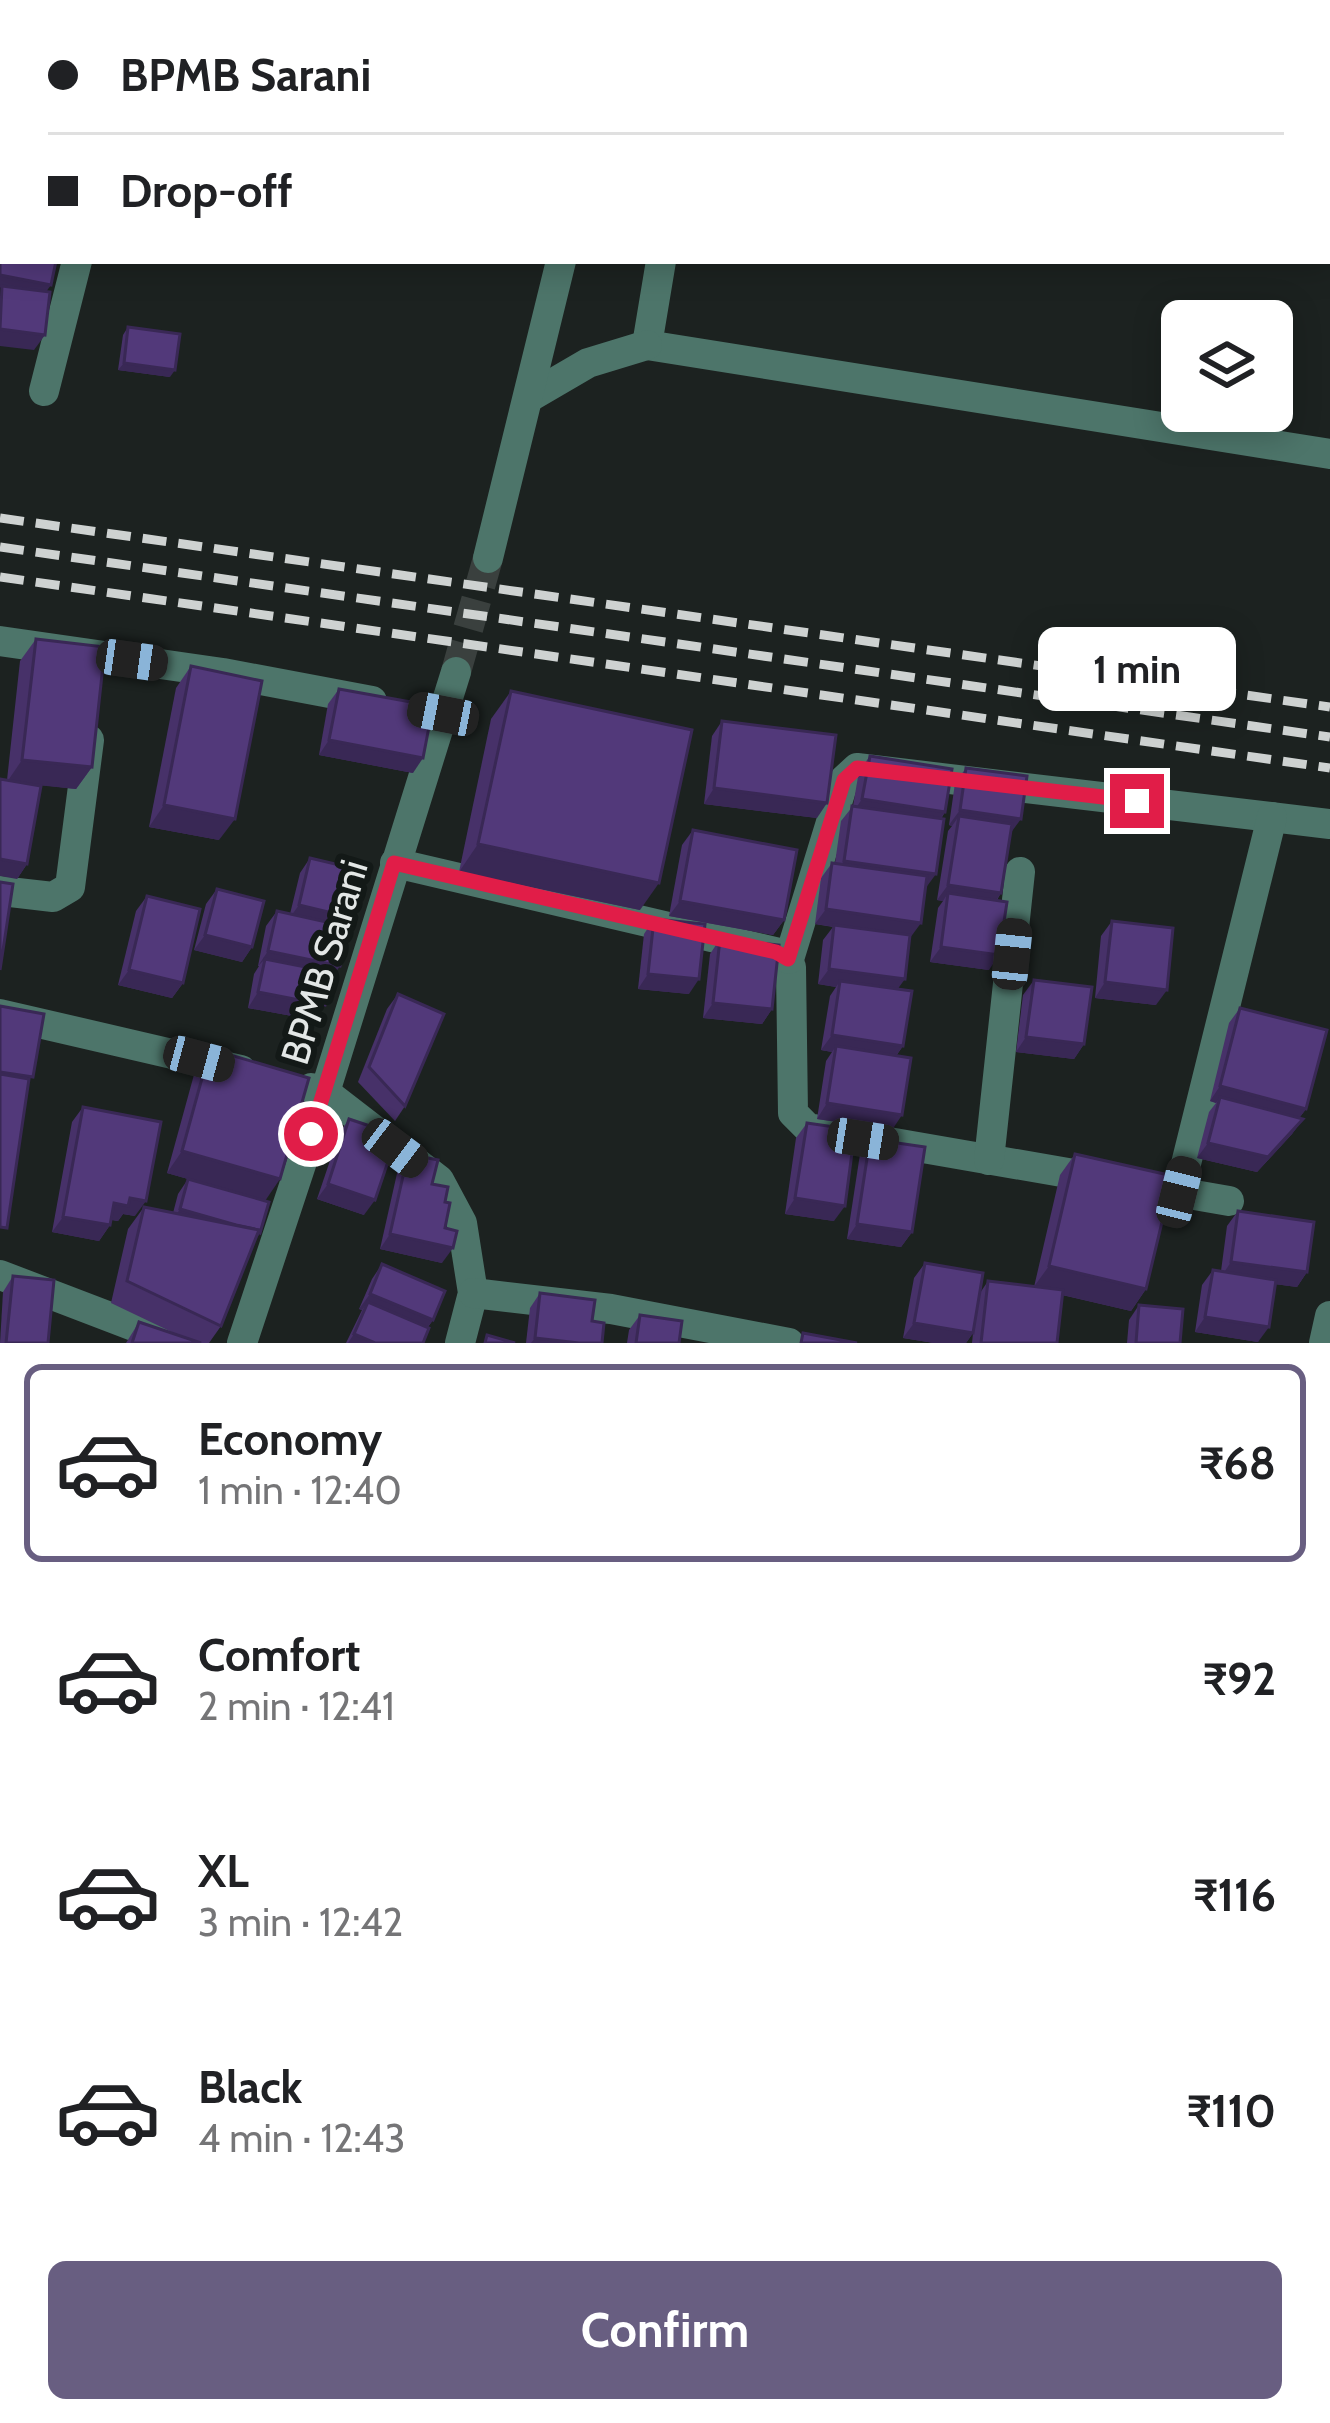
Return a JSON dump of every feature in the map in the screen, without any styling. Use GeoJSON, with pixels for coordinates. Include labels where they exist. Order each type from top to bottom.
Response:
{"type":"FeatureCollection","features":[{"type":"Feature","properties":{"kind":"street"},"geometry":{"type":"LineString","coordinates":[[44,391],[76,264]]}},
{"type":"Feature","properties":{"kind":"street"},"geometry":{"type":"LineString","coordinates":[[488,557],[528,398],[552,264]]}},
{"type":"Feature","properties":{"kind":"street"},"geometry":{"type":"LineString","coordinates":[[647,345],[660,264]]}},
{"type":"Feature","properties":{"kind":"street"},"geometry":{"type":"LineString","coordinates":[[528,398],[588,363],[647,345],[1330,454]]}},
{"type":"Feature","properties":{"kind":"street"},"geometry":{"type":"LineString","coordinates":[[0,641],[97,678],[224,673],[421,710]]}},
{"type":"Feature","properties":{"kind":"street","name":"BPMB Sarani"},"geometry":{"type":"LineString","coordinates":[[242,1343],[326,1092],[394,863],[421,710],[455,672]]}},
{"type":"Feature","properties":{"kind":"street"},"geometry":{"type":"LineString","coordinates":[[0,890],[53,897],[70,886],[97,678]]}},
{"type":"Feature","properties":{"kind":"street"},"geometry":{"type":"LineString","coordinates":[[1228,1201],[820,1132],[798,1122],[793,1113],[788,959],[844,780],[857,768],[1330,824]]}},
{"type":"Feature","properties":{"kind":"street"},"geometry":{"type":"LineString","coordinates":[[1179,1192],[1272,817]]}},
{"type":"Feature","properties":{"kind":"street"},"geometry":{"type":"LineString","coordinates":[[394,863],[776,952],[788,959]]}},
{"type":"Feature","properties":{"kind":"street"},"geometry":{"type":"LineString","coordinates":[[989,1160],[1020,872]]}},
{"type":"Feature","properties":{"kind":"street"},"geometry":{"type":"LineString","coordinates":[[0,1014],[114,1037],[326,1092],[439,1180],[462,1223],[473,1292],[460,1343]]}},
{"type":"Feature","properties":{"kind":"street"},"geometry":{"type":"LineString","coordinates":[[0,1274],[178,1343]]}},
{"type":"Feature","properties":{"kind":"street"},"geometry":{"type":"LineString","coordinates":[[473,1292],[611,1309],[693,1334],[789,1343]]}},
{"type":"Feature","properties":{"kind":"street"},"geometry":{"type":"LineString","coordinates":[[1324,1343],[1330,1316]]}},
{"type":"Feature","properties":{"kind":"building"},"geometry":{"type":"Polygon","coordinates":[[[0,264],[55,264],[51,285],[0,275],[0,264]]]}},
{"type":"Feature","properties":{"kind":"building"},"geometry":{"type":"Polygon","coordinates":[[[2,286],[50,292],[45,335],[0,329],[2,286]]]}},
{"type":"Feature","properties":{"kind":"building"},"geometry":{"type":"Polygon","coordinates":[[[128,327],[180,334],[175,370],[124,363],[128,327]]]}},
{"type":"Feature","properties":{"kind":"building"},"geometry":{"type":"Polygon","coordinates":[[[36,639],[105,647],[92,767],[22,760],[36,639]]]}},
{"type":"Feature","properties":{"kind":"building"},"geometry":{"type":"Polygon","coordinates":[[[191,666],[262,681],[235,819],[164,805],[191,666]]]}},
{"type":"Feature","properties":{"kind":"building"},"geometry":{"type":"Polygon","coordinates":[[[339,689],[433,706],[423,758],[329,740],[339,689]]]}},
{"type":"Feature","properties":{"kind":"building"},"geometry":{"type":"Polygon","coordinates":[[[511,691],[692,730],[659,883],[478,844],[511,691]]]}},
{"type":"Feature","properties":{"kind":"building"},"geometry":{"type":"Polygon","coordinates":[[[722,721],[836,735],[827,803],[714,788],[722,721]]]}},
{"type":"Feature","properties":{"kind":"building"},"geometry":{"type":"Polygon","coordinates":[[[870,756],[952,769],[945,812],[862,799],[870,756]]]}},
{"type":"Feature","properties":{"kind":"building"},"geometry":{"type":"Polygon","coordinates":[[[966,768],[1027,776],[1021,819],[960,810],[966,768]]]}},
{"type":"Feature","properties":{"kind":"building"},"geometry":{"type":"Polygon","coordinates":[[[0,779],[41,786],[27,864],[0,859],[0,779]]]}},
{"type":"Feature","properties":{"kind":"building"},"geometry":{"type":"Polygon","coordinates":[[[852,806],[944,819],[936,874],[844,861],[852,806]]]}},
{"type":"Feature","properties":{"kind":"building"},"geometry":{"type":"Polygon","coordinates":[[[959,816],[1012,824],[1001,893],[948,885],[959,816]]]}},
{"type":"Feature","properties":{"kind":"building"},"geometry":{"type":"Polygon","coordinates":[[[693,830],[797,850],[784,920],[680,901],[693,830]]]}},
{"type":"Feature","properties":{"kind":"building"},"geometry":{"type":"Polygon","coordinates":[[[310,858],[365,871],[353,918],[299,905],[310,858]]]}},
{"type":"Feature","properties":{"kind":"building"},"geometry":{"type":"Polygon","coordinates":[[[832,863],[927,876],[921,923],[826,909],[832,863]]]}},
{"type":"Feature","properties":{"kind":"building"},"geometry":{"type":"Polygon","coordinates":[[[0,882],[13,884],[0,970],[0,882]]]}},
{"type":"Feature","properties":{"kind":"building"},"geometry":{"type":"Polygon","coordinates":[[[217,889],[264,901],[252,947],[205,935],[217,889]]]}},
{"type":"Feature","properties":{"kind":"building"},"geometry":{"type":"Polygon","coordinates":[[[948,893],[1007,902],[999,955],[941,947],[948,893]]]}},
{"type":"Feature","properties":{"kind":"building"},"geometry":{"type":"Polygon","coordinates":[[[147,896],[200,909],[183,983],[129,970],[147,896]]]}},
{"type":"Feature","properties":{"kind":"building"},"geometry":{"type":"Polygon","coordinates":[[[277,911],[349,927],[340,966],[268,951],[277,911]]]}},
{"type":"Feature","properties":{"kind":"building"},"geometry":{"type":"Polygon","coordinates":[[[654,919],[705,924],[699,979],[648,974],[654,919]]]}},
{"type":"Feature","properties":{"kind":"building"},"geometry":{"type":"Polygon","coordinates":[[[1112,921],[1173,928],[1167,990],[1105,982],[1112,921]]]}},
{"type":"Feature","properties":{"kind":"building"},"geometry":{"type":"Polygon","coordinates":[[[834,925],[910,935],[905,979],[829,969],[834,925]]]}},
{"type":"Feature","properties":{"kind":"building"},"geometry":{"type":"Polygon","coordinates":[[[720,939],[779,945],[772,1009],[713,1003],[720,939]]]}},
{"type":"Feature","properties":{"kind":"building"},"geometry":{"type":"Polygon","coordinates":[[[265,959],[331,972],[325,1005],[258,992],[265,959]]]}},
{"type":"Feature","properties":{"kind":"building"},"geometry":{"type":"Polygon","coordinates":[[[1034,980],[1092,987],[1084,1044],[1026,1037],[1034,980]]]}},
{"type":"Feature","properties":{"kind":"building"},"geometry":{"type":"Polygon","coordinates":[[[840,981],[912,991],[903,1046],[832,1035],[840,981]]]}},
{"type":"Feature","properties":{"kind":"building"},"geometry":{"type":"Polygon","coordinates":[[[398,994],[444,1014],[405,1106],[369,1067],[398,994]]]}},
{"type":"Feature","properties":{"kind":"building"},"geometry":{"type":"Polygon","coordinates":[[[0,1006],[44,1014],[33,1077],[0,1072],[0,1006]]]}},
{"type":"Feature","properties":{"kind":"building"},"geometry":{"type":"Polygon","coordinates":[[[1240,1008],[1327,1030],[1306,1109],[1220,1086],[1240,1008]]]}},
{"type":"Feature","properties":{"kind":"building"},"geometry":{"type":"Polygon","coordinates":[[[836,1046],[911,1058],[902,1115],[827,1103],[836,1046]]]}},
{"type":"Feature","properties":{"kind":"building"},"geometry":{"type":"Polygon","coordinates":[[[210,1049],[309,1078],[280,1179],[182,1151],[210,1049]]]}},
{"type":"Feature","properties":{"kind":"building"},"geometry":{"type":"Polygon","coordinates":[[[0,1074],[29,1079],[7,1228],[0,1227],[0,1074]]]}},
{"type":"Feature","properties":{"kind":"building"},"geometry":{"type":"Polygon","coordinates":[[[1220,1097],[1303,1119],[1268,1157],[1208,1143],[1220,1097]]]}},
{"type":"Feature","properties":{"kind":"building"},"geometry":{"type":"Polygon","coordinates":[[[83,1107],[161,1122],[146,1201],[130,1198],[128,1206],[114,1203],[110,1225],[63,1217],[83,1107]]]}},
{"type":"Feature","properties":{"kind":"building"},"geometry":{"type":"Polygon","coordinates":[[[349,1119],[397,1135],[375,1200],[328,1184],[349,1119]]]}},
{"type":"Feature","properties":{"kind":"building"},"geometry":{"type":"Polygon","coordinates":[[[807,1123],[855,1130],[845,1206],[795,1198],[807,1123]]]}},
{"type":"Feature","properties":{"kind":"building"},"geometry":{"type":"Polygon","coordinates":[[[870,1139],[925,1147],[912,1232],[857,1224],[870,1139]]]}},
{"type":"Feature","properties":{"kind":"building"},"geometry":{"type":"Polygon","coordinates":[[[408,1154],[438,1160],[432,1184],[448,1187],[445,1228],[457,1231],[453,1248],[390,1234],[408,1154]]]}},
{"type":"Feature","properties":{"kind":"building"},"geometry":{"type":"Polygon","coordinates":[[[1075,1154],[1173,1176],[1146,1289],[1049,1266],[1075,1154]]]}},
{"type":"Feature","properties":{"kind":"building"},"geometry":{"type":"Polygon","coordinates":[[[188,1179],[269,1202],[260,1233],[180,1209],[188,1179]]]}},
{"type":"Feature","properties":{"kind":"building"},"geometry":{"type":"Polygon","coordinates":[[[144,1207],[259,1230],[221,1326],[127,1281],[144,1207]]]}},
{"type":"Feature","properties":{"kind":"building"},"geometry":{"type":"Polygon","coordinates":[[[1238,1211],[1314,1222],[1307,1272],[1231,1262],[1238,1211]]]}},
{"type":"Feature","properties":{"kind":"building"},"geometry":{"type":"Polygon","coordinates":[[[925,1263],[983,1273],[973,1333],[914,1323],[925,1263]]]}},
{"type":"Feature","properties":{"kind":"building"},"geometry":{"type":"Polygon","coordinates":[[[382,1264],[445,1291],[433,1320],[370,1294],[382,1264]]]}},
{"type":"Feature","properties":{"kind":"building"},"geometry":{"type":"Polygon","coordinates":[[[1213,1270],[1276,1280],[1269,1327],[1205,1317],[1213,1270]]]}},
{"type":"Feature","properties":{"kind":"building"},"geometry":{"type":"Polygon","coordinates":[[[13,1276],[54,1280],[48,1343],[6,1343],[13,1276]]]}},
{"type":"Feature","properties":{"kind":"building"},"geometry":{"type":"Polygon","coordinates":[[[988,1281],[1063,1290],[1057,1343],[981,1343],[988,1281]]]}},
{"type":"Feature","properties":{"kind":"building"},"geometry":{"type":"Polygon","coordinates":[[[540,1293],[595,1300],[592,1321],[604,1323],[602,1343],[535,1338],[540,1293]]]}},
{"type":"Feature","properties":{"kind":"building"},"geometry":{"type":"Polygon","coordinates":[[[368,1302],[429,1328],[423,1343],[375,1343],[354,1334],[368,1302]]]}},
{"type":"Feature","properties":{"kind":"building"},"geometry":{"type":"Polygon","coordinates":[[[1139,1305],[1183,1309],[1180,1343],[1136,1343],[1139,1305]]]}},
{"type":"Feature","properties":{"kind":"building"},"geometry":{"type":"Polygon","coordinates":[[[640,1315],[682,1321],[679,1343],[636,1343],[640,1315]]]}},
{"type":"Feature","properties":{"kind":"building"},"geometry":{"type":"Polygon","coordinates":[[[139,1322],[201,1343],[132,1343],[139,1322]]]}},
{"type":"Feature","properties":{"kind":"building"},"geometry":{"type":"Polygon","coordinates":[[[803,1333],[857,1343],[801,1343],[803,1333]]]}},
{"type":"Feature","properties":{"kind":"building"},"geometry":{"type":"Polygon","coordinates":[[[487,1335],[515,1343],[485,1343],[487,1335]]]}},
{"type":"Feature","properties":{"kind":"tunnel"},"geometry":{"type":"LineString","coordinates":[[456,672],[488,558]]}},
{"type":"Feature","properties":{"kind":"railway"},"geometry":{"type":"LineString","coordinates":[[0,518],[1330,707]]}},
{"type":"Feature","properties":{"kind":"railway"},"geometry":{"type":"LineString","coordinates":[[0,547],[1330,737]]}},
{"type":"Feature","properties":{"kind":"railway"},"geometry":{"type":"LineString","coordinates":[[0,577],[1330,768]]}},
{"type":"Feature","properties":{"kind":"route"},"geometry":{"type":"LineString","coordinates":[[311,1134],[394,863],[776,952],[788,959],[844,780],[857,768],[1137,801]]}}]}
